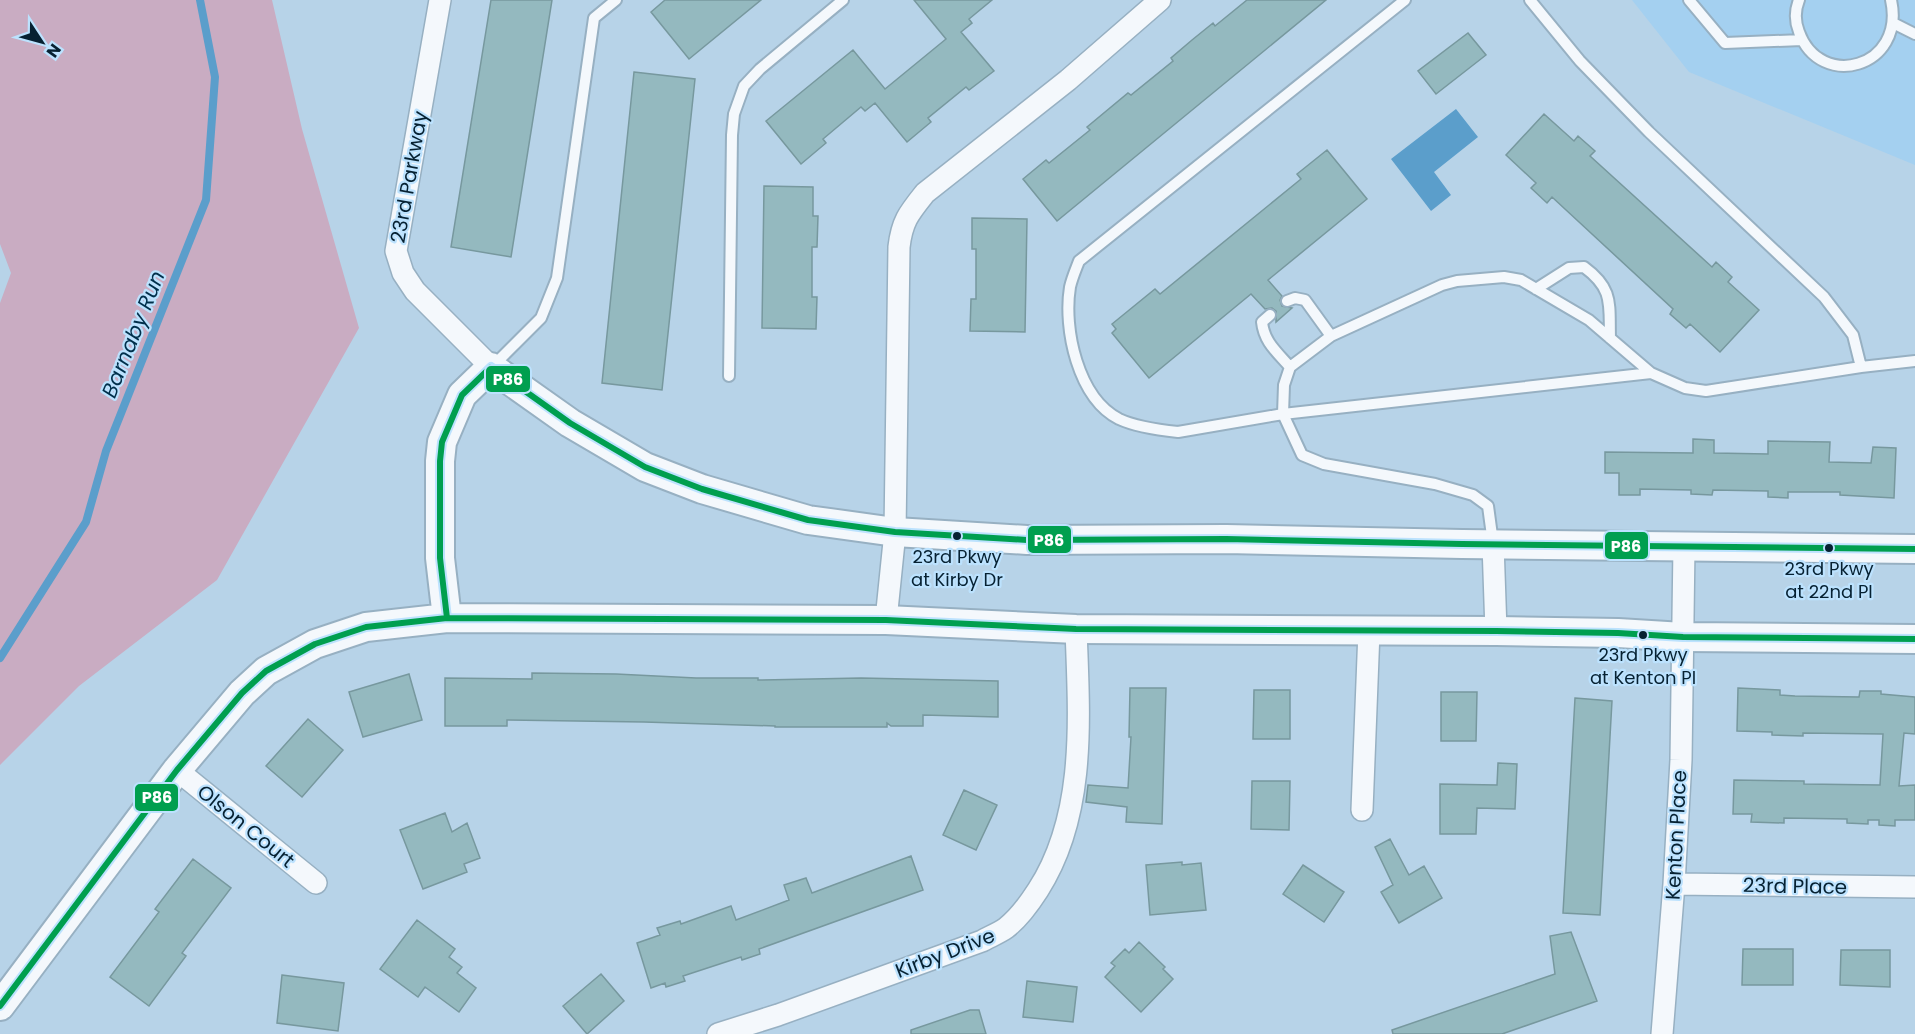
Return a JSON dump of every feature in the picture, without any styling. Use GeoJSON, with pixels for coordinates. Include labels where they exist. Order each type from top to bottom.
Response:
{"type":"FeatureCollection","features":[{"type":"Feature","properties":{"kind":"street","name":"23rd Parkway"},"geometry":{"type":"LineString","coordinates":[[440,0],[396,251],[403,273],[415,291],[491,367],[570,423],[645,466],[702,489],[808,520],[895,532],[1027,540],[1226,538],[1915,549]]}},
{"type":"Feature","properties":{"kind":"street"},"geometry":{"type":"LineString","coordinates":[[886,620],[895,532],[899,259],[902,228],[909,213],[925,193],[1068,80],[1160,0]]}},
{"type":"Feature","properties":{"kind":"street"},"geometry":{"type":"LineString","coordinates":[[447,618],[440,558],[442,442],[462,395],[491,367]]}},
{"type":"Feature","properties":{"kind":"street"},"geometry":{"type":"LineString","coordinates":[[1493,544],[1496,632]]}},
{"type":"Feature","properties":{"kind":"street","name":"Kenton Place"},"geometry":{"type":"LineString","coordinates":[[1662,1034],[1681,760],[1684,546]]}},
{"type":"Feature","properties":{"kind":"street"},"geometry":{"type":"LineString","coordinates":[[0,1006],[177,770],[242,693],[266,671],[315,644],[366,627],[447,618],[886,620],[1076,628],[1618,633],[1915,639]]}},
{"type":"Feature","properties":{"kind":"street","name":"Kirby Drive"},"geometry":{"type":"LineString","coordinates":[[718,1034],[778,1015],[982,941],[1005,928],[1028,906],[1044,882],[1062,845],[1070,813],[1075,781],[1078,695],[1076,628]]}},
{"type":"Feature","properties":{"kind":"street"},"geometry":{"type":"LineString","coordinates":[[1362,810],[1369,631]]}},
{"type":"Feature","properties":{"kind":"street","name":"Olson Court"},"geometry":{"type":"LineString","coordinates":[[177,770],[316,882]]}},
{"type":"Feature","properties":{"kind":"street","name":"23rd Place"},"geometry":{"type":"LineString","coordinates":[[1674,884],[1915,888]]}},
{"type":"Feature","properties":{"kind":"lane"},"geometry":{"type":"LineString","coordinates":[[491,367],[542,318],[557,278],[594,18],[616,0]]}},
{"type":"Feature","properties":{"kind":"lane"},"geometry":{"type":"LineString","coordinates":[[729,375],[732,135],[738,101],[744,86],[760,69],[843,0]]}},
{"type":"Feature","properties":{"kind":"lane"},"geometry":{"type":"LineString","coordinates":[[1405,0],[1079,261],[1070,287],[1068,327],[1088,389],[1110,413],[1120,420],[1149,428],[1178,432],[1283,414],[1651,373]]}},
{"type":"Feature","properties":{"kind":"lane"},"geometry":{"type":"LineString","coordinates":[[1530,0],[1580,61],[1649,132],[1824,297],[1853,335],[1862,367]]}},
{"type":"Feature","properties":{"kind":"lane"},"geometry":{"type":"LineString","coordinates":[[1689,0],[1725,43],[1802,40]]}},
{"type":"Feature","properties":{"kind":"lane"},"geometry":{"type":"LineString","coordinates":[[1799,0],[1796,16],[1797,28],[1802,40],[1818,58],[1841,66],[1865,61],[1876,55],[1884,46],[1893,23],[1891,0]]}},
{"type":"Feature","properties":{"kind":"lane"},"geometry":{"type":"LineString","coordinates":[[1893,23],[1915,34]]}},
{"type":"Feature","properties":{"kind":"lane"},"geometry":{"type":"LineString","coordinates":[[1536,289],[1569,268],[1584,267],[1598,277],[1608,291],[1610,338]]}},
{"type":"Feature","properties":{"kind":"lane"},"geometry":{"type":"LineString","coordinates":[[1493,544],[1488,506],[1473,495],[1434,484],[1324,464],[1302,455],[1283,414],[1284,385],[1290,367],[1331,336],[1442,285],[1457,281],[1504,277],[1521,280],[1589,320],[1651,373],[1685,388],[1706,391],[1915,361]]}},
{"type":"Feature","properties":{"kind":"lane"},"geometry":{"type":"LineString","coordinates":[[1287,301],[1295,298],[1305,300],[1331,336]]}},
{"type":"Feature","properties":{"kind":"lane"},"geometry":{"type":"LineString","coordinates":[[1270,315],[1262,322],[1263,333],[1267,342],[1290,367]]}},
{"type":"Feature","properties":{"kind":"shaded area"},"geometry":{"type":"Polygon","coordinates":[[[0,0],[272,0],[302,129],[359,328],[217,580],[79,686],[0,765],[0,303],[11,273],[0,244],[0,0]]]}},
{"type":"Feature","properties":{"kind":"shaded area"},"geometry":{"type":"Polygon","coordinates":[[[1632,0],[1915,0],[1915,165],[1689,72],[1632,0]]]}},
{"type":"Feature","properties":{"kind":"shaded area"},"geometry":{"type":"Polygon","coordinates":[[[1456,109],[1478,137],[1434,172],[1451,195],[1431,211],[1391,159],[1456,109]]]}},
{"type":"Feature","properties":{"kind":"building"},"geometry":{"type":"Polygon","coordinates":[[[491,0],[552,0],[511,257],[451,247],[491,0]]]}},
{"type":"Feature","properties":{"kind":"building"},"geometry":{"type":"Polygon","coordinates":[[[665,0],[761,0],[689,59],[651,12],[665,0]]]}},
{"type":"Feature","properties":{"kind":"building"},"geometry":{"type":"Polygon","coordinates":[[[914,0],[992,0],[969,19],[972,23],[961,32],[994,71],[969,90],[966,87],[928,118],[931,122],[907,142],[875,103],[865,111],[861,107],[823,139],[826,143],[801,164],[766,121],[853,50],[885,89],[946,39],[914,0]]]}},
{"type":"Feature","properties":{"kind":"building"},"geometry":{"type":"Polygon","coordinates":[[[1247,0],[1326,0],[1057,221],[1023,179],[1046,160],[1049,163],[1090,130],[1087,127],[1128,93],[1131,95],[1173,61],[1171,58],[1192,40],[1213,23],[1215,26],[1247,0]]]}},
{"type":"Feature","properties":{"kind":"building"},"geometry":{"type":"Polygon","coordinates":[[[1468,33],[1486,55],[1436,94],[1418,71],[1468,33]]]}},
{"type":"Feature","properties":{"kind":"building"},"geometry":{"type":"Polygon","coordinates":[[[634,72],[695,79],[662,390],[602,383],[634,72]]]}},
{"type":"Feature","properties":{"kind":"building"},"geometry":{"type":"Polygon","coordinates":[[[1544,114],[1574,141],[1578,136],[1595,151],[1590,156],[1712,267],[1716,262],[1732,277],[1728,282],[1759,310],[1720,352],[1690,324],[1686,328],[1670,314],[1673,309],[1552,197],[1547,203],[1531,188],[1536,183],[1506,155],[1544,114]]]}},
{"type":"Feature","properties":{"kind":"building"},"geometry":{"type":"Polygon","coordinates":[[[1327,150],[1367,199],[1268,280],[1282,296],[1280,300],[1282,306],[1292,308],[1276,322],[1276,311],[1272,308],[1265,309],[1251,294],[1149,378],[1112,333],[1116,329],[1112,324],[1155,289],[1160,294],[1301,179],[1297,174],[1327,150]]]}},
{"type":"Feature","properties":{"kind":"building"},"geometry":{"type":"Polygon","coordinates":[[[764,186],[813,187],[813,216],[818,216],[817,247],[812,247],[812,297],[817,297],[816,329],[762,328],[764,186]]]}},
{"type":"Feature","properties":{"kind":"building"},"geometry":{"type":"Polygon","coordinates":[[[972,218],[1027,219],[1025,332],[970,331],[971,299],[976,299],[976,249],[972,249],[972,218]]]}},
{"type":"Feature","properties":{"kind":"building"},"geometry":{"type":"Polygon","coordinates":[[[1693,439],[1714,440],[1714,453],[1768,454],[1768,441],[1830,442],[1829,462],[1871,463],[1873,447],[1896,448],[1894,498],[1840,495],[1840,492],[1788,492],[1788,498],[1768,497],[1768,491],[1713,490],[1712,495],[1691,494],[1691,490],[1640,489],[1640,495],[1619,495],[1619,473],[1605,473],[1605,452],[1693,453],[1693,439]]]}},
{"type":"Feature","properties":{"kind":"building"},"geometry":{"type":"Polygon","coordinates":[[[532,673],[758,678],[758,680],[861,678],[998,681],[998,717],[923,715],[923,726],[891,726],[887,723],[887,727],[775,727],[507,720],[507,726],[445,726],[445,678],[532,679],[532,673]]]}},
{"type":"Feature","properties":{"kind":"building"},"geometry":{"type":"Polygon","coordinates":[[[409,674],[422,720],[363,737],[349,692],[409,674]]]}},
{"type":"Feature","properties":{"kind":"building"},"geometry":{"type":"Polygon","coordinates":[[[1130,688],[1166,688],[1162,824],[1126,822],[1127,807],[1086,802],[1088,785],[1128,788],[1131,737],[1129,737],[1130,688]]]}},
{"type":"Feature","properties":{"kind":"building"},"geometry":{"type":"Polygon","coordinates":[[[1738,688],[1780,690],[1780,695],[1795,696],[1859,697],[1860,691],[1881,691],[1881,694],[1915,697],[1915,734],[1904,733],[1899,786],[1915,785],[1915,820],[1895,820],[1895,826],[1879,825],[1879,820],[1868,820],[1868,824],[1847,823],[1847,819],[1784,818],[1784,823],[1751,822],[1752,814],[1733,814],[1734,780],[1880,785],[1883,734],[1803,733],[1803,736],[1737,731],[1738,688]]]}},
{"type":"Feature","properties":{"kind":"building"},"geometry":{"type":"Polygon","coordinates":[[[1254,690],[1290,690],[1290,739],[1253,739],[1254,690]]]}},
{"type":"Feature","properties":{"kind":"building"},"geometry":{"type":"Polygon","coordinates":[[[1441,692],[1477,692],[1476,741],[1441,741],[1441,692]]]}},
{"type":"Feature","properties":{"kind":"building"},"geometry":{"type":"Polygon","coordinates":[[[1575,698],[1612,701],[1600,915],[1563,913],[1575,698]]]}},
{"type":"Feature","properties":{"kind":"building"},"geometry":{"type":"Polygon","coordinates":[[[308,719],[343,750],[302,797],[266,766],[308,719]]]}},
{"type":"Feature","properties":{"kind":"building"},"geometry":{"type":"Polygon","coordinates":[[[1498,763],[1517,764],[1515,809],[1477,808],[1476,834],[1440,834],[1440,784],[1497,785],[1498,763]]]}},
{"type":"Feature","properties":{"kind":"building"},"geometry":{"type":"Polygon","coordinates":[[[1252,781],[1290,781],[1289,830],[1251,829],[1252,781]]]}},
{"type":"Feature","properties":{"kind":"building"},"geometry":{"type":"Polygon","coordinates":[[[964,790],[997,805],[976,850],[943,835],[964,790]]]}},
{"type":"Feature","properties":{"kind":"building"},"geometry":{"type":"Polygon","coordinates":[[[445,813],[452,832],[467,823],[480,858],[464,864],[467,872],[423,889],[400,830],[445,813]]]}},
{"type":"Feature","properties":{"kind":"building"},"geometry":{"type":"Polygon","coordinates":[[[1390,839],[1409,875],[1424,866],[1442,898],[1399,923],[1381,892],[1393,885],[1375,847],[1390,839]]]}},
{"type":"Feature","properties":{"kind":"building"},"geometry":{"type":"Polygon","coordinates":[[[911,856],[923,890],[759,949],[760,954],[742,960],[741,957],[683,976],[685,981],[666,987],[665,983],[651,988],[637,943],[660,935],[657,928],[680,921],[681,924],[731,906],[736,920],[789,900],[784,885],[806,878],[812,893],[911,856]]]}},
{"type":"Feature","properties":{"kind":"building"},"geometry":{"type":"Polygon","coordinates":[[[193,859],[231,888],[182,953],[186,956],[149,1006],[110,977],[159,912],[155,909],[193,859]]]}},
{"type":"Feature","properties":{"kind":"building"},"geometry":{"type":"Polygon","coordinates":[[[1182,862],[1182,865],[1201,863],[1206,910],[1150,915],[1146,865],[1182,862]]]}},
{"type":"Feature","properties":{"kind":"building"},"geometry":{"type":"Polygon","coordinates":[[[1303,865],[1344,892],[1324,922],[1283,894],[1303,865]]]}},
{"type":"Feature","properties":{"kind":"building"},"geometry":{"type":"Polygon","coordinates":[[[417,920],[455,949],[449,957],[462,967],[457,973],[476,988],[459,1012],[425,987],[418,997],[380,969],[417,920]]]}},
{"type":"Feature","properties":{"kind":"building"},"geometry":{"type":"Polygon","coordinates":[[[1571,932],[1597,1001],[1502,1034],[1393,1034],[1392,1030],[1555,974],[1550,936],[1571,932]]]}},
{"type":"Feature","properties":{"kind":"building"},"geometry":{"type":"Polygon","coordinates":[[[1139,942],[1165,967],[1163,969],[1173,979],[1141,1012],[1105,977],[1115,966],[1111,963],[1125,949],[1129,953],[1139,942]]]}},
{"type":"Feature","properties":{"kind":"building"},"geometry":{"type":"Polygon","coordinates":[[[1743,949],[1793,949],[1793,985],[1742,985],[1743,949]]]}},
{"type":"Feature","properties":{"kind":"building"},"geometry":{"type":"Polygon","coordinates":[[[1841,950],[1890,950],[1890,987],[1840,985],[1841,950]]]}},
{"type":"Feature","properties":{"kind":"building"},"geometry":{"type":"Polygon","coordinates":[[[601,974],[624,1001],[587,1034],[563,1006],[601,974]]]}},
{"type":"Feature","properties":{"kind":"building"},"geometry":{"type":"Polygon","coordinates":[[[282,975],[344,983],[338,1031],[277,1023],[282,975]]]}},
{"type":"Feature","properties":{"kind":"building"},"geometry":{"type":"Polygon","coordinates":[[[1027,981],[1077,987],[1073,1022],[1023,1017],[1027,981]]]}},
{"type":"Feature","properties":{"kind":"building"},"geometry":{"type":"Polygon","coordinates":[[[970,1010],[979,1010],[986,1034],[911,1034],[911,1030],[970,1010]]]}},
{"type":"Feature","properties":{"kind":"waterway","name":"Barnaby Run"},"geometry":{"type":"LineString","coordinates":[[0,658],[86,522],[106,451],[206,200],[215,77],[200,0]]}},
{"type":"Feature","properties":{"kind":"transit line","name":"P86"},"geometry":{"type":"LineString","coordinates":[[447,618],[440,558],[442,442],[462,395],[491,367],[570,423],[645,467],[702,489],[808,520],[895,532],[1027,540],[1226,539],[1915,549]]}},
{"type":"Feature","properties":{"kind":"transit line","name":"P86"},"geometry":{"type":"LineString","coordinates":[[0,1006],[177,770],[242,693],[266,671],[315,644],[366,627],[447,618],[886,620],[1076,629],[1496,631],[1618,633],[1683,637],[1915,639]]}},
{"type":"Feature","properties":{"kind":"place","name":"23rd Pkwy at Kirby Dr"},"geometry":{"type":"Point","coordinates":[957,536]}},
{"type":"Feature","properties":{"kind":"place","name":"23rd Pkwy at 22nd Pl"},"geometry":{"type":"Point","coordinates":[1829,548]}},
{"type":"Feature","properties":{"kind":"place","name":"23rd Pkwy at Kenton Pl"},"geometry":{"type":"Point","coordinates":[1643,635]}}]}
